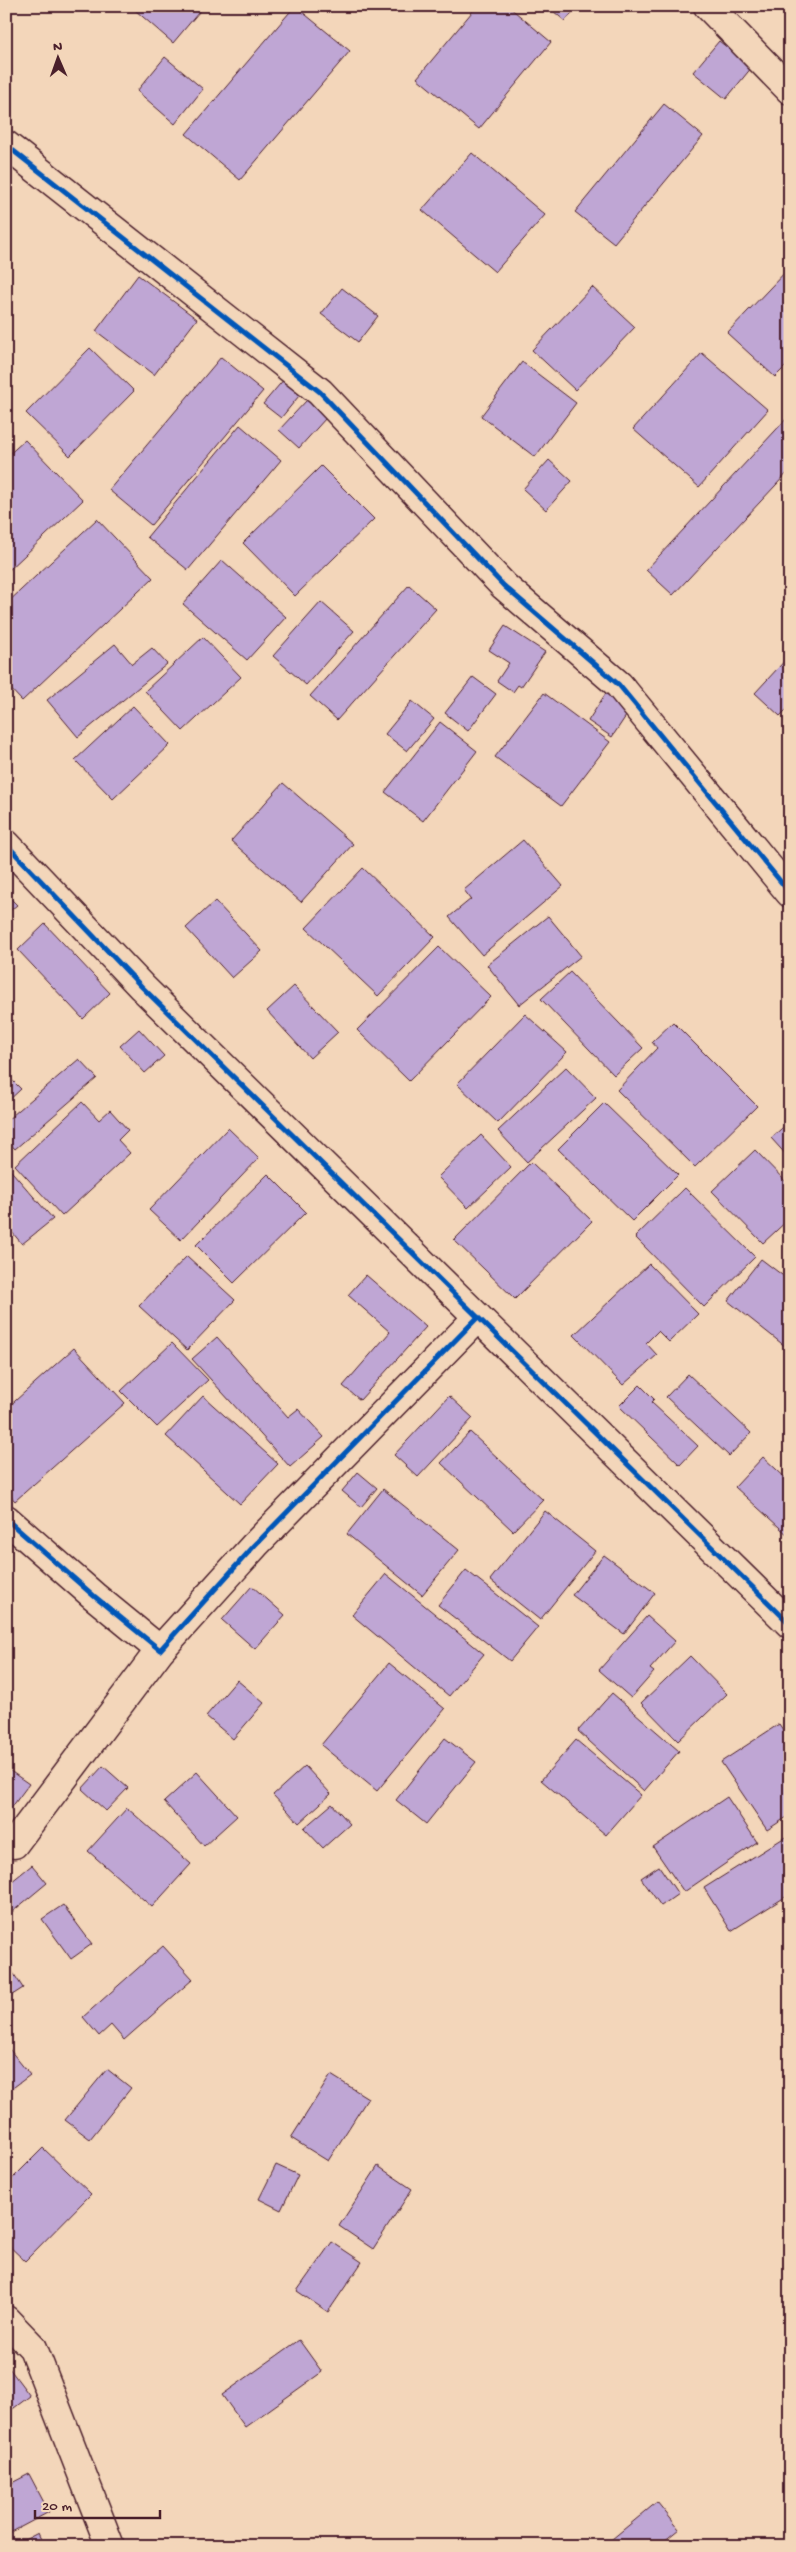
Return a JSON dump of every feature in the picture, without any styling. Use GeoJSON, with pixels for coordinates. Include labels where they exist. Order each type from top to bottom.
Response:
{"type":"FeatureCollection","features":[{"type":"Feature","properties":{"kind":"street"},"geometry":{"type":"LineString","coordinates":[[708,6],[790,90]]}},
{"type":"Feature","properties":{"kind":"street"},"geometry":{"type":"LineString","coordinates":[[6,145],[320,392],[504,586],[620,685],[790,893]]}},
{"type":"Feature","properties":{"kind":"street"},"geometry":{"type":"LineString","coordinates":[[6,844],[142,988],[790,1624]]}},
{"type":"Feature","properties":{"kind":"street"},"geometry":{"type":"LineString","coordinates":[[14,1844],[160,1650],[212,1596],[255,1545],[478,1317]]}},
{"type":"Feature","properties":{"kind":"street"},"geometry":{"type":"LineString","coordinates":[[6,1519],[94,1596],[160,1650]]}},
{"type":"Feature","properties":{"kind":"street"},"geometry":{"type":"LineString","coordinates":[[6,2320],[33,2348],[110,2546]]}},
{"type":"Feature","properties":{"kind":"building"},"geometry":{"type":"Polygon","coordinates":[[[138,6],[204,6],[173,43],[135,10],[138,6]]]}},
{"type":"Feature","properties":{"kind":"building"},"geometry":{"type":"Polygon","coordinates":[[[295,6],[350,51],[240,180],[186,134],[295,6]]]}},
{"type":"Feature","properties":{"kind":"building"},"geometry":{"type":"Polygon","coordinates":[[[477,6],[508,6],[551,42],[479,129],[417,78],[477,6]]]}},
{"type":"Feature","properties":{"kind":"building"},"geometry":{"type":"Polygon","coordinates":[[[547,6],[578,6],[565,21],[547,6]]]}},
{"type":"Feature","properties":{"kind":"building"},"geometry":{"type":"Polygon","coordinates":[[[719,41],[752,67],[726,99],[693,72],[719,41]]]}},
{"type":"Feature","properties":{"kind":"building"},"geometry":{"type":"Polygon","coordinates":[[[165,57],[203,89],[175,124],[137,91],[165,57]]]}},
{"type":"Feature","properties":{"kind":"building"},"geometry":{"type":"Polygon","coordinates":[[[664,104],[703,136],[614,243],[575,212],[664,104]]]}},
{"type":"Feature","properties":{"kind":"building"},"geometry":{"type":"Polygon","coordinates":[[[472,153],[545,215],[495,272],[422,210],[472,153]]]}},
{"type":"Feature","properties":{"kind":"building"},"geometry":{"type":"Polygon","coordinates":[[[790,267],[790,362],[775,377],[727,333],[790,267]]]}},
{"type":"Feature","properties":{"kind":"building"},"geometry":{"type":"Polygon","coordinates":[[[138,275],[197,319],[154,375],[96,331],[138,275]]]}},
{"type":"Feature","properties":{"kind":"building"},"geometry":{"type":"Polygon","coordinates":[[[592,287],[635,327],[575,390],[532,350],[592,287]]]}},
{"type":"Feature","properties":{"kind":"building"},"geometry":{"type":"Polygon","coordinates":[[[342,288],[378,316],[358,342],[321,314],[342,288]]]}},
{"type":"Feature","properties":{"kind":"building"},"geometry":{"type":"Polygon","coordinates":[[[90,348],[134,391],[70,456],[26,413],[90,348]]]}},
{"type":"Feature","properties":{"kind":"building"},"geometry":{"type":"Polygon","coordinates":[[[702,353],[768,410],[699,487],[633,429],[702,353]]]}},
{"type":"Feature","properties":{"kind":"building"},"geometry":{"type":"Polygon","coordinates":[[[221,357],[263,391],[151,525],[109,490],[221,357]]]}},
{"type":"Feature","properties":{"kind":"building"},"geometry":{"type":"Polygon","coordinates":[[[522,362],[576,403],[535,457],[481,416],[522,362]]]}},
{"type":"Feature","properties":{"kind":"building"},"geometry":{"type":"Polygon","coordinates":[[[285,378],[303,391],[281,418],[263,404],[285,378]]]}},
{"type":"Feature","properties":{"kind":"building"},"geometry":{"type":"Polygon","coordinates":[[[307,400],[326,418],[299,448],[279,430],[307,400]]]}},
{"type":"Feature","properties":{"kind":"building"},"geometry":{"type":"Polygon","coordinates":[[[788,417],[790,470],[673,595],[646,570],[788,417]]]}},
{"type":"Feature","properties":{"kind":"building"},"geometry":{"type":"Polygon","coordinates":[[[240,425],[281,460],[188,570],[147,537],[240,425]]]}},
{"type":"Feature","properties":{"kind":"building"},"geometry":{"type":"Polygon","coordinates":[[[25,440],[83,500],[6,573],[6,457],[25,440]]]}},
{"type":"Feature","properties":{"kind":"building"},"geometry":{"type":"Polygon","coordinates":[[[549,460],[572,481],[546,510],[523,489],[549,460]]]}},
{"type":"Feature","properties":{"kind":"building"},"geometry":{"type":"Polygon","coordinates":[[[321,466],[374,519],[295,596],[243,543],[321,466]]]}},
{"type":"Feature","properties":{"kind":"building"},"geometry":{"type":"Polygon","coordinates":[[[97,519],[153,578],[22,701],[6,684],[6,604],[97,519]]]}},
{"type":"Feature","properties":{"kind":"building"},"geometry":{"type":"Polygon","coordinates":[[[222,560],[286,617],[247,660],[183,604],[222,560]]]}},
{"type":"Feature","properties":{"kind":"building"},"geometry":{"type":"Polygon","coordinates":[[[409,585],[436,609],[337,720],[310,696],[409,585]]]}},
{"type":"Feature","properties":{"kind":"building"},"geometry":{"type":"Polygon","coordinates":[[[321,602],[354,631],[306,685],[273,656],[321,602]]]}},
{"type":"Feature","properties":{"kind":"building"},"geometry":{"type":"Polygon","coordinates":[[[505,626],[545,652],[521,687],[518,685],[513,692],[497,681],[509,663],[489,650],[505,626]]]}},
{"type":"Feature","properties":{"kind":"building"},"geometry":{"type":"Polygon","coordinates":[[[203,637],[241,677],[183,731],[145,691],[203,637]]]}},
{"type":"Feature","properties":{"kind":"building"},"geometry":{"type":"Polygon","coordinates":[[[115,644],[132,664],[152,648],[167,664],[78,737],[47,700],[115,644]]]}},
{"type":"Feature","properties":{"kind":"building"},"geometry":{"type":"Polygon","coordinates":[[[790,655],[790,706],[780,716],[755,693],[790,655]]]}},
{"type":"Feature","properties":{"kind":"building"},"geometry":{"type":"Polygon","coordinates":[[[473,677],[496,694],[468,731],[445,713],[473,677]]]}},
{"type":"Feature","properties":{"kind":"building"},"geometry":{"type":"Polygon","coordinates":[[[544,693],[610,742],[561,806],[495,757],[544,693]]]}},
{"type":"Feature","properties":{"kind":"building"},"geometry":{"type":"Polygon","coordinates":[[[606,693],[630,710],[612,737],[588,721],[606,693]]]}},
{"type":"Feature","properties":{"kind":"building"},"geometry":{"type":"Polygon","coordinates":[[[412,701],[434,719],[407,751],[385,734],[412,701]]]}},
{"type":"Feature","properties":{"kind":"building"},"geometry":{"type":"Polygon","coordinates":[[[133,706],[170,745],[113,799],[75,760],[133,706]]]}},
{"type":"Feature","properties":{"kind":"building"},"geometry":{"type":"Polygon","coordinates":[[[440,722],[477,751],[423,821],[385,792],[440,722]]]}},
{"type":"Feature","properties":{"kind":"building"},"geometry":{"type":"Polygon","coordinates":[[[283,783],[353,844],[301,902],[231,841],[283,783]]]}},
{"type":"Feature","properties":{"kind":"building"},"geometry":{"type":"Polygon","coordinates":[[[523,840],[563,886],[482,955],[449,917],[471,899],[464,890],[523,840]]]}},
{"type":"Feature","properties":{"kind":"building"},"geometry":{"type":"Polygon","coordinates":[[[363,868],[435,937],[378,996],[306,928],[363,868]]]}},
{"type":"Feature","properties":{"kind":"building"},"geometry":{"type":"Polygon","coordinates":[[[6,894],[17,905],[6,914],[6,894]]]}},
{"type":"Feature","properties":{"kind":"building"},"geometry":{"type":"Polygon","coordinates":[[[215,901],[262,951],[232,978],[186,928],[215,901]]]}},
{"type":"Feature","properties":{"kind":"building"},"geometry":{"type":"Polygon","coordinates":[[[548,916],[581,956],[519,1005],[487,965],[548,916]]]}},
{"type":"Feature","properties":{"kind":"building"},"geometry":{"type":"Polygon","coordinates":[[[45,924],[110,993],[83,1019],[18,950],[45,924]]]}},
{"type":"Feature","properties":{"kind":"building"},"geometry":{"type":"Polygon","coordinates":[[[439,947],[491,997],[409,1081],[357,1030],[439,947]]]}},
{"type":"Feature","properties":{"kind":"building"},"geometry":{"type":"Polygon","coordinates":[[[570,972],[643,1048],[614,1075],[541,999],[570,972]]]}},
{"type":"Feature","properties":{"kind":"building"},"geometry":{"type":"Polygon","coordinates":[[[294,986],[338,1032],[310,1058],[267,1011],[294,986]]]}},
{"type":"Feature","properties":{"kind":"building"},"geometry":{"type":"Polygon","coordinates":[[[525,1014],[567,1052],[498,1123],[457,1084],[525,1014]]]}},
{"type":"Feature","properties":{"kind":"building"},"geometry":{"type":"Polygon","coordinates":[[[673,1022],[757,1106],[695,1167],[617,1090],[657,1048],[652,1042],[673,1022]]]}},
{"type":"Feature","properties":{"kind":"building"},"geometry":{"type":"Polygon","coordinates":[[[139,1029],[164,1056],[145,1073],[120,1046],[139,1029]]]}},
{"type":"Feature","properties":{"kind":"building"},"geometry":{"type":"Polygon","coordinates":[[[79,1059],[97,1078],[15,1149],[6,1139],[6,1121],[79,1059]]]}},
{"type":"Feature","properties":{"kind":"building"},"geometry":{"type":"Polygon","coordinates":[[[566,1067],[596,1098],[527,1162],[498,1131],[566,1067]]]}},
{"type":"Feature","properties":{"kind":"building"},"geometry":{"type":"Polygon","coordinates":[[[6,1074],[21,1089],[6,1103],[6,1074]]]}},
{"type":"Feature","properties":{"kind":"building"},"geometry":{"type":"Polygon","coordinates":[[[82,1102],[99,1120],[110,1110],[128,1130],[118,1140],[130,1153],[62,1216],[15,1165],[82,1102]]]}},
{"type":"Feature","properties":{"kind":"building"},"geometry":{"type":"Polygon","coordinates":[[[604,1103],[678,1175],[632,1221],[558,1149],[604,1103]]]}},
{"type":"Feature","properties":{"kind":"building"},"geometry":{"type":"Polygon","coordinates":[[[790,1121],[790,1159],[771,1138],[790,1121]]]}},
{"type":"Feature","properties":{"kind":"building"},"geometry":{"type":"Polygon","coordinates":[[[228,1128],[259,1158],[181,1240],[149,1210],[228,1128]]]}},
{"type":"Feature","properties":{"kind":"building"},"geometry":{"type":"Polygon","coordinates":[[[481,1135],[511,1167],[468,1208],[438,1177],[481,1135]]]}},
{"type":"Feature","properties":{"kind":"building"},"geometry":{"type":"Polygon","coordinates":[[[755,1150],[790,1186],[790,1218],[763,1243],[712,1191],[755,1150]]]}},
{"type":"Feature","properties":{"kind":"building"},"geometry":{"type":"Polygon","coordinates":[[[531,1162],[592,1221],[515,1299],[454,1240],[531,1162]]]}},
{"type":"Feature","properties":{"kind":"building"},"geometry":{"type":"Polygon","coordinates":[[[6,1165],[53,1219],[22,1244],[6,1225],[6,1165]]]}},
{"type":"Feature","properties":{"kind":"building"},"geometry":{"type":"Polygon","coordinates":[[[268,1174],[306,1212],[234,1283],[196,1245],[268,1174]]]}},
{"type":"Feature","properties":{"kind":"building"},"geometry":{"type":"Polygon","coordinates":[[[685,1188],[755,1257],[704,1307],[635,1237],[685,1188]]]}},
{"type":"Feature","properties":{"kind":"building"},"geometry":{"type":"Polygon","coordinates":[[[187,1256],[235,1300],[187,1350],[139,1306],[187,1256]]]}},
{"type":"Feature","properties":{"kind":"building"},"geometry":{"type":"Polygon","coordinates":[[[761,1259],[790,1281],[790,1342],[786,1347],[728,1301],[761,1259]]]}},
{"type":"Feature","properties":{"kind":"building"},"geometry":{"type":"Polygon","coordinates":[[[649,1264],[698,1314],[669,1342],[658,1331],[646,1343],[657,1355],[623,1385],[574,1335],[649,1264]]]}},
{"type":"Feature","properties":{"kind":"building"},"geometry":{"type":"Polygon","coordinates":[[[366,1275],[426,1327],[360,1400],[343,1386],[390,1332],[348,1295],[366,1275]]]}},
{"type":"Feature","properties":{"kind":"building"},"geometry":{"type":"Polygon","coordinates":[[[217,1337],[288,1417],[298,1409],[324,1437],[290,1467],[192,1359],[217,1337]]]}},
{"type":"Feature","properties":{"kind":"building"},"geometry":{"type":"Polygon","coordinates":[[[172,1343],[208,1380],[157,1427],[121,1391],[172,1343]]]}},
{"type":"Feature","properties":{"kind":"building"},"geometry":{"type":"Polygon","coordinates":[[[74,1348],[125,1403],[15,1501],[6,1491],[6,1409],[74,1348]]]}},
{"type":"Feature","properties":{"kind":"building"},"geometry":{"type":"Polygon","coordinates":[[[688,1374],[751,1433],[729,1456],[666,1397],[688,1374]]]}},
{"type":"Feature","properties":{"kind":"building"},"geometry":{"type":"Polygon","coordinates":[[[640,1385],[654,1399],[651,1402],[698,1446],[680,1465],[619,1406],[640,1385]]]}},
{"type":"Feature","properties":{"kind":"building"},"geometry":{"type":"Polygon","coordinates":[[[203,1396],[278,1464],[240,1504],[166,1436],[203,1396]]]}},
{"type":"Feature","properties":{"kind":"building"},"geometry":{"type":"Polygon","coordinates":[[[449,1396],[473,1418],[418,1477],[394,1455],[449,1396]]]}},
{"type":"Feature","properties":{"kind":"building"},"geometry":{"type":"Polygon","coordinates":[[[470,1432],[543,1500],[513,1531],[441,1463],[470,1432]]]}},
{"type":"Feature","properties":{"kind":"building"},"geometry":{"type":"Polygon","coordinates":[[[763,1457],[790,1482],[790,1537],[735,1487],[763,1457]]]}},
{"type":"Feature","properties":{"kind":"building"},"geometry":{"type":"Polygon","coordinates":[[[358,1472],[377,1488],[361,1507],[342,1491],[358,1472]]]}},
{"type":"Feature","properties":{"kind":"building"},"geometry":{"type":"Polygon","coordinates":[[[383,1489],[459,1550],[422,1595],[347,1534],[383,1489]]]}},
{"type":"Feature","properties":{"kind":"building"},"geometry":{"type":"Polygon","coordinates":[[[545,1511],[595,1551],[540,1620],[490,1580],[545,1511]]]}},
{"type":"Feature","properties":{"kind":"building"},"geometry":{"type":"Polygon","coordinates":[[[604,1555],[655,1593],[624,1634],[572,1595],[604,1555]]]}},
{"type":"Feature","properties":{"kind":"building"},"geometry":{"type":"Polygon","coordinates":[[[466,1570],[538,1627],[510,1661],[438,1605],[466,1570]]]}},
{"type":"Feature","properties":{"kind":"building"},"geometry":{"type":"Polygon","coordinates":[[[386,1574],[484,1654],[449,1696],[352,1615],[386,1574]]]}},
{"type":"Feature","properties":{"kind":"building"},"geometry":{"type":"Polygon","coordinates":[[[252,1586],[285,1615],[255,1649],[222,1620],[252,1586]]]}},
{"type":"Feature","properties":{"kind":"building"},"geometry":{"type":"Polygon","coordinates":[[[647,1616],[675,1641],[650,1669],[654,1672],[631,1698],[599,1670],[647,1616]]]}},
{"type":"Feature","properties":{"kind":"building"},"geometry":{"type":"Polygon","coordinates":[[[690,1656],[727,1694],[678,1741],[641,1703],[690,1656]]]}},
{"type":"Feature","properties":{"kind":"building"},"geometry":{"type":"Polygon","coordinates":[[[389,1663],[445,1709],[377,1791],[321,1745],[389,1663]]]}},
{"type":"Feature","properties":{"kind":"building"},"geometry":{"type":"Polygon","coordinates":[[[237,1680],[264,1703],[233,1739],[206,1716],[237,1680]]]}},
{"type":"Feature","properties":{"kind":"building"},"geometry":{"type":"Polygon","coordinates":[[[612,1693],[679,1751],[644,1791],[578,1731],[612,1693]]]}},
{"type":"Feature","properties":{"kind":"building"},"geometry":{"type":"Polygon","coordinates":[[[779,1724],[790,1740],[790,1815],[767,1830],[721,1762],[779,1724]]]}},
{"type":"Feature","properties":{"kind":"building"},"geometry":{"type":"Polygon","coordinates":[[[445,1738],[476,1762],[426,1824],[396,1800],[445,1738]]]}},
{"type":"Feature","properties":{"kind":"building"},"geometry":{"type":"Polygon","coordinates":[[[576,1740],[641,1795],[606,1835],[541,1780],[576,1740]]]}},
{"type":"Feature","properties":{"kind":"building"},"geometry":{"type":"Polygon","coordinates":[[[103,1766],[128,1788],[106,1811],[82,1789],[103,1766]]]}},
{"type":"Feature","properties":{"kind":"building"},"geometry":{"type":"Polygon","coordinates":[[[305,1766],[331,1794],[299,1823],[273,1795],[305,1766]]]}},
{"type":"Feature","properties":{"kind":"building"},"geometry":{"type":"Polygon","coordinates":[[[6,1768],[29,1784],[6,1815],[6,1768]]]}},
{"type":"Feature","properties":{"kind":"building"},"geometry":{"type":"Polygon","coordinates":[[[197,1772],[237,1816],[204,1846],[164,1802],[197,1772]]]}},
{"type":"Feature","properties":{"kind":"building"},"geometry":{"type":"Polygon","coordinates":[[[727,1797],[757,1842],[684,1892],[653,1847],[727,1797]]]}},
{"type":"Feature","properties":{"kind":"building"},"geometry":{"type":"Polygon","coordinates":[[[332,1804],[350,1824],[323,1848],[304,1828],[332,1804]]]}},
{"type":"Feature","properties":{"kind":"building"},"geometry":{"type":"Polygon","coordinates":[[[127,1808],[191,1864],[152,1907],[88,1851],[127,1808]]]}},
{"type":"Feature","properties":{"kind":"building"},"geometry":{"type":"Polygon","coordinates":[[[790,1834],[790,1894],[731,1931],[704,1888],[790,1834]]]}},
{"type":"Feature","properties":{"kind":"building"},"geometry":{"type":"Polygon","coordinates":[[[32,1865],[47,1883],[6,1917],[6,1886],[32,1865]]]}},
{"type":"Feature","properties":{"kind":"building"},"geometry":{"type":"Polygon","coordinates":[[[659,1866],[678,1894],[661,1906],[641,1878],[659,1866]]]}},
{"type":"Feature","properties":{"kind":"building"},"geometry":{"type":"Polygon","coordinates":[[[63,1905],[92,1944],[71,1959],[42,1919],[63,1905]]]}},
{"type":"Feature","properties":{"kind":"building"},"geometry":{"type":"Polygon","coordinates":[[[163,1946],[193,1979],[124,2040],[111,2025],[99,2036],[83,2017],[163,1946]]]}},
{"type":"Feature","properties":{"kind":"building"},"geometry":{"type":"Polygon","coordinates":[[[6,1962],[23,1988],[6,1999],[6,1962]]]}},
{"type":"Feature","properties":{"kind":"building"},"geometry":{"type":"Polygon","coordinates":[[[6,2045],[30,2075],[6,2093],[6,2045]]]}},
{"type":"Feature","properties":{"kind":"building"},"geometry":{"type":"Polygon","coordinates":[[[107,2069],[131,2088],[90,2139],[65,2120],[107,2069]]]}},
{"type":"Feature","properties":{"kind":"building"},"geometry":{"type":"Polygon","coordinates":[[[331,2075],[368,2098],[328,2161],[291,2138],[331,2075]]]}},
{"type":"Feature","properties":{"kind":"building"},"geometry":{"type":"Polygon","coordinates":[[[43,2148],[91,2194],[25,2261],[6,2243],[6,2185],[43,2148]]]}},
{"type":"Feature","properties":{"kind":"building"},"geometry":{"type":"Polygon","coordinates":[[[276,2165],[298,2175],[281,2210],[259,2199],[276,2165]]]}},
{"type":"Feature","properties":{"kind":"building"},"geometry":{"type":"Polygon","coordinates":[[[378,2166],[412,2189],[373,2249],[339,2226],[378,2166]]]}},
{"type":"Feature","properties":{"kind":"building"},"geometry":{"type":"Polygon","coordinates":[[[332,2242],[362,2262],[328,2312],[297,2291],[332,2242]]]}},
{"type":"Feature","properties":{"kind":"building"},"geometry":{"type":"Polygon","coordinates":[[[299,2340],[322,2372],[245,2427],[222,2395],[299,2340]]]}},
{"type":"Feature","properties":{"kind":"building"},"geometry":{"type":"Polygon","coordinates":[[[6,2364],[30,2396],[6,2414],[6,2364]]]}},
{"type":"Feature","properties":{"kind":"building"},"geometry":{"type":"Polygon","coordinates":[[[29,2474],[49,2512],[6,2535],[6,2486],[29,2474]]]}},
{"type":"Feature","properties":{"kind":"building"},"geometry":{"type":"Polygon","coordinates":[[[657,2502],[679,2529],[658,2546],[607,2546],[606,2544],[657,2502]]]}},
{"type":"Feature","properties":{"kind":"building"},"geometry":{"type":"Polygon","coordinates":[[[38,2533],[44,2546],[13,2546],[38,2533]]]}},
{"type":"Feature","properties":{"kind":"cycle path"},"geometry":{"type":"LineString","coordinates":[[6,145],[320,392],[504,586],[619,685],[790,893]]}},
{"type":"Feature","properties":{"kind":"cycle path"},"geometry":{"type":"LineString","coordinates":[[6,844],[142,987],[790,1624]]}},
{"type":"Feature","properties":{"kind":"cycle path"},"geometry":{"type":"LineString","coordinates":[[6,1519],[94,1596],[160,1650],[255,1545],[478,1317]]}}]}
